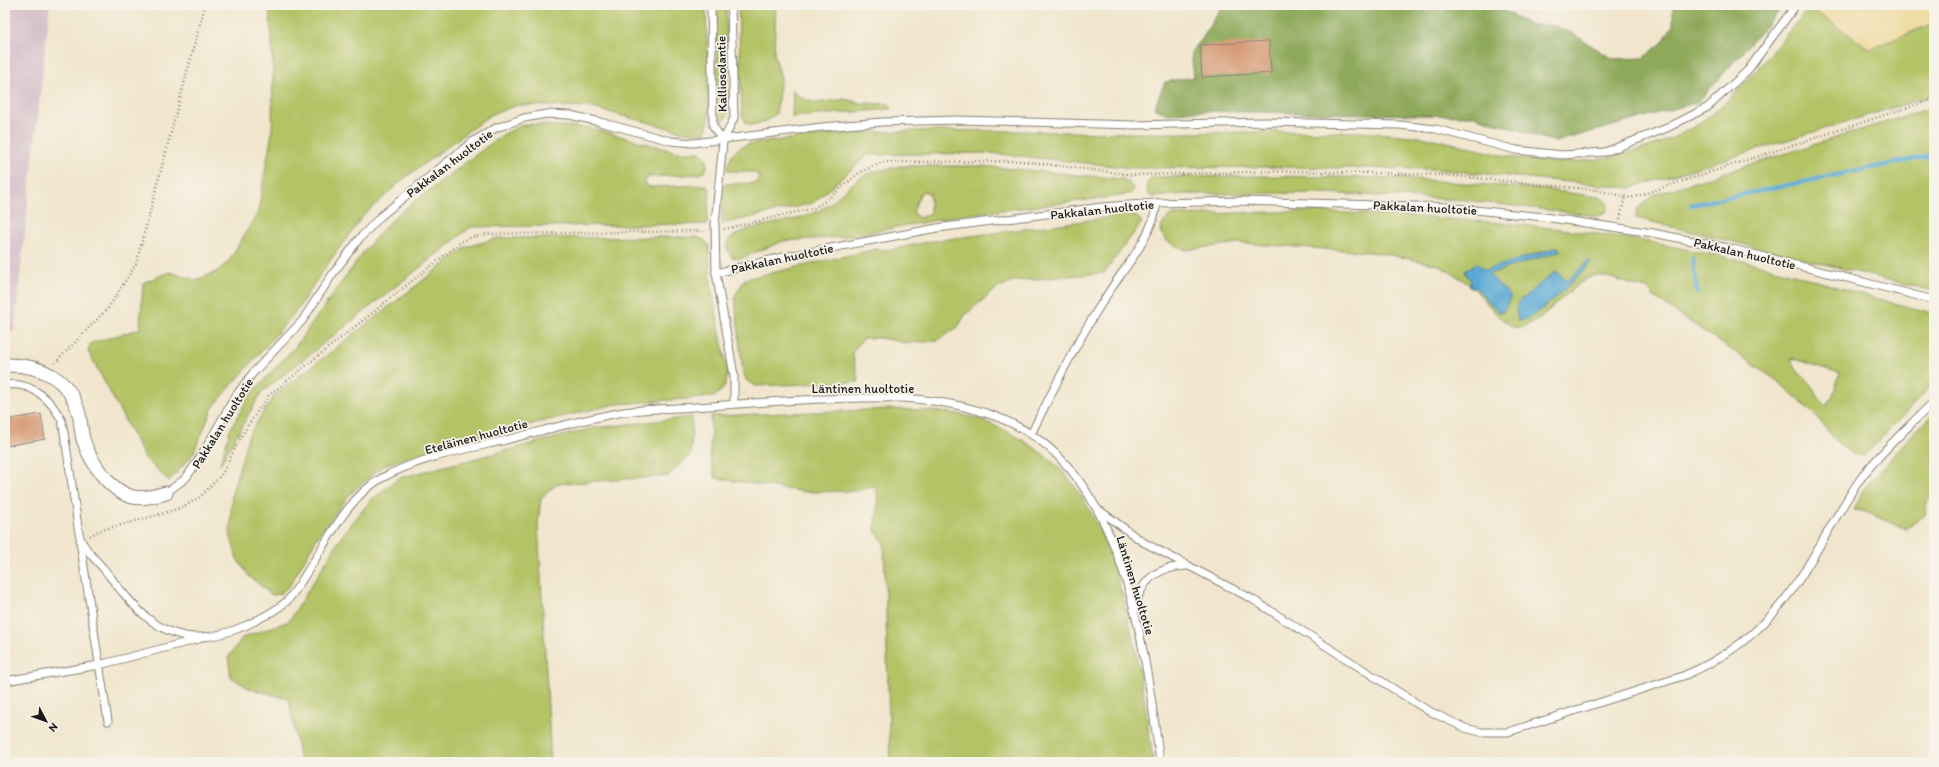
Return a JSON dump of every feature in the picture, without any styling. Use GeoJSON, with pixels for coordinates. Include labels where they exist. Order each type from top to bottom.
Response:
{"type":"FeatureCollection","features":[{"type":"Feature","properties":{"kind":"street","name":"Pakkalan huoltotie"},"geometry":{"type":"LineString","coordinates":[[5,365],[28,365],[46,372],[62,383],[73,398],[79,414],[83,439],[92,460],[119,491],[133,497],[151,497],[166,493]]}},
{"type":"Feature","properties":{"kind":"lane"},"geometry":{"type":"LineString","coordinates":[[711,5],[713,126],[724,140],[822,127],[882,122],[957,120],[1134,125],[1264,122],[1399,125],[1436,128],[1516,150],[1562,155],[1605,152],[1667,128],[1708,106],[1748,70],[1796,5]]}},
{"type":"Feature","properties":{"kind":"lane","name":"Kalliosolantie"},"geometry":{"type":"LineString","coordinates":[[724,140],[734,118],[730,5]]}},
{"type":"Feature","properties":{"kind":"lane","name":"Pakkalan huoltotie"},"geometry":{"type":"LineString","coordinates":[[166,493],[186,478],[201,456],[235,397],[252,374],[302,321],[332,274],[359,239],[381,216],[472,142],[496,128],[524,118],[547,114],[570,115],[671,141],[693,143],[724,140],[715,231],[716,273],[783,257],[936,228],[1102,207],[1157,203],[1242,201],[1446,207],[1544,217],[1733,248],[1934,300]]}},
{"type":"Feature","properties":{"kind":"lane"},"geometry":{"type":"LineString","coordinates":[[1031,434],[1077,345],[1104,298],[1147,234],[1155,219],[1157,203]]}},
{"type":"Feature","properties":{"kind":"lane"},"geometry":{"type":"LineString","coordinates":[[716,273],[734,375],[734,403]]}},
{"type":"Feature","properties":{"kind":"lane"},"geometry":{"type":"LineString","coordinates":[[5,385],[22,386],[34,390],[47,398],[55,408],[62,421],[108,721]]}},
{"type":"Feature","properties":{"kind":"lane","name":"Läntinen huoltotie"},"geometry":{"type":"LineString","coordinates":[[734,403],[854,398],[906,399],[941,402],[987,413],[1016,426],[1031,434],[1058,455],[1073,473],[1097,508],[1117,555],[1134,609],[1144,653],[1160,762]]}},
{"type":"Feature","properties":{"kind":"lane"},"geometry":{"type":"LineString","coordinates":[[1097,508],[1143,542],[1252,600],[1427,710],[1451,723],[1481,732],[1508,732],[1677,678],[1704,667],[1738,646],[1769,618],[1797,584],[1832,523],[1862,477],[1878,458],[1934,402]]}},
{"type":"Feature","properties":{"kind":"lane","name":"Eteläinen huoltotie"},"geometry":{"type":"LineString","coordinates":[[211,636],[241,628],[270,614],[286,602],[353,504],[367,489],[380,479],[402,469],[457,452],[625,412],[734,403]]}},
{"type":"Feature","properties":{"kind":"lane"},"geometry":{"type":"LineString","coordinates":[[80,540],[135,608],[157,626],[176,634],[194,637],[211,636]]}},
{"type":"Feature","properties":{"kind":"lane"},"geometry":{"type":"LineString","coordinates":[[1134,609],[1139,592],[1149,579],[1161,570],[1173,566],[1190,566]]}},
{"type":"Feature","properties":{"kind":"lane"},"geometry":{"type":"LineString","coordinates":[[5,681],[99,665],[211,636]]}},
{"type":"Feature","properties":{"kind":"path"},"geometry":{"type":"LineString","coordinates":[[46,372],[109,307],[136,264],[205,5]]}},
{"type":"Feature","properties":{"kind":"path"},"geometry":{"type":"LineString","coordinates":[[80,540],[98,531],[183,507],[200,496],[222,474],[243,433],[268,396],[461,242],[472,237],[490,234],[715,231],[814,208],[828,199],[859,173],[882,162],[1020,161],[1134,176],[1291,171],[1446,175],[1596,190],[1631,198],[1934,99]]}},
{"type":"Feature","properties":{"kind":"path"},"geometry":{"type":"LineString","coordinates":[[1618,228],[1625,196]]}},
{"type":"Feature","properties":{"kind":"shaded area"},"geometry":{"type":"Polygon","coordinates":[[[5,5],[50,5],[14,330],[5,335],[5,5]]]}},
{"type":"Feature","properties":{"kind":"green space"},"geometry":{"type":"Polygon","coordinates":[[[269,5],[706,5],[709,118],[706,133],[688,133],[589,107],[518,105],[490,115],[402,180],[363,216],[319,276],[298,309],[213,407],[193,454],[169,481],[145,458],[88,351],[91,343],[140,329],[143,283],[169,272],[196,280],[216,272],[229,261],[258,212],[272,132],[273,62],[269,5]]]}},
{"type":"Feature","properties":{"kind":"green space"},"geometry":{"type":"Polygon","coordinates":[[[716,5],[725,5],[726,7],[729,112],[724,121],[718,125],[716,5]]]}},
{"type":"Feature","properties":{"kind":"green space"},"geometry":{"type":"Polygon","coordinates":[[[738,5],[776,5],[774,54],[781,78],[776,114],[766,121],[752,125],[746,123],[742,115],[738,5]]]}},
{"type":"Feature","properties":{"kind":"green space"},"geometry":{"type":"Polygon","coordinates":[[[1222,5],[1500,5],[1503,10],[1531,25],[1551,25],[1570,32],[1613,59],[1643,58],[1662,43],[1673,25],[1672,5],[1782,5],[1781,9],[1698,102],[1555,142],[1474,116],[1196,111],[1168,114],[1154,108],[1165,82],[1194,77],[1191,52],[1202,39],[1222,5]]]}},
{"type":"Feature","properties":{"kind":"green space"},"geometry":{"type":"Polygon","coordinates":[[[1808,9],[1811,9],[1870,49],[1934,23],[1934,95],[1631,188],[1434,169],[1277,167],[1133,168],[990,153],[868,155],[813,203],[722,224],[721,193],[725,184],[757,183],[759,176],[753,172],[728,171],[727,167],[732,156],[737,150],[748,144],[841,134],[958,131],[1158,133],[1299,131],[1355,132],[1394,134],[1433,139],[1502,155],[1537,161],[1572,162],[1605,158],[1639,150],[1660,143],[1683,133],[1704,119],[1724,104],[1742,86],[1808,9]]]}},
{"type":"Feature","properties":{"kind":"green space"},"geometry":{"type":"Polygon","coordinates":[[[793,90],[801,98],[816,103],[845,99],[860,103],[889,104],[892,109],[792,117],[793,90]]]}},
{"type":"Feature","properties":{"kind":"green space"},"geometry":{"type":"Polygon","coordinates":[[[1934,107],[1934,291],[1636,218],[1637,209],[1653,195],[1934,107]]]}},
{"type":"Feature","properties":{"kind":"green space"},"geometry":{"type":"Polygon","coordinates":[[[530,124],[591,128],[677,152],[700,152],[707,159],[705,172],[699,174],[648,177],[645,181],[645,185],[650,187],[706,185],[710,189],[707,224],[471,227],[261,393],[220,464],[230,430],[249,396],[295,347],[362,254],[382,230],[398,214],[502,135],[520,126],[530,124]]]}},
{"type":"Feature","properties":{"kind":"green space"},"geometry":{"type":"Polygon","coordinates":[[[901,166],[982,166],[1122,179],[1129,183],[1134,190],[1131,193],[1121,196],[970,214],[843,237],[783,241],[740,259],[732,257],[728,250],[728,241],[738,234],[757,227],[789,221],[814,213],[829,204],[865,175],[901,166]],[[924,191],[920,194],[913,212],[918,218],[930,214],[930,194],[924,191]]]}},
{"type":"Feature","properties":{"kind":"green space"},"geometry":{"type":"Polygon","coordinates":[[[1264,176],[1401,178],[1549,190],[1599,197],[1606,200],[1608,207],[1605,213],[1598,216],[1464,200],[1323,193],[1187,194],[1153,197],[1148,194],[1147,183],[1153,177],[1264,176]]]}},
{"type":"Feature","properties":{"kind":"green space"},"geometry":{"type":"Polygon","coordinates":[[[1310,211],[1480,221],[1607,235],[1743,261],[1889,302],[1934,313],[1934,383],[1864,456],[1852,454],[1840,445],[1814,414],[1779,382],[1668,307],[1654,297],[1649,290],[1608,277],[1594,275],[1578,284],[1541,317],[1522,328],[1513,327],[1499,317],[1472,286],[1439,265],[1381,253],[1240,243],[1185,250],[1168,242],[1161,233],[1162,225],[1170,215],[1310,211]],[[1791,358],[1796,369],[1809,383],[1826,406],[1833,395],[1840,373],[1791,358]]]}},
{"type":"Feature","properties":{"kind":"green space"},"geometry":{"type":"Polygon","coordinates":[[[1128,215],[1137,217],[1142,222],[1104,273],[1013,281],[997,288],[965,315],[958,327],[937,341],[907,343],[880,338],[864,338],[852,352],[859,382],[754,386],[746,380],[742,366],[735,296],[745,279],[876,249],[891,250],[926,242],[1128,215]]]}},
{"type":"Feature","properties":{"kind":"green space"},"geometry":{"type":"Polygon","coordinates":[[[697,237],[704,240],[709,246],[711,286],[728,374],[724,388],[714,397],[616,404],[460,441],[384,465],[349,495],[317,538],[290,585],[280,594],[272,595],[250,577],[237,559],[230,534],[232,493],[249,434],[275,395],[466,247],[498,238],[697,237]]]}},
{"type":"Feature","properties":{"kind":"green space"},"geometry":{"type":"Polygon","coordinates":[[[891,409],[935,411],[958,414],[969,416],[1001,428],[1032,446],[1051,461],[1060,469],[1081,496],[1099,529],[1114,567],[1126,607],[1143,690],[1153,762],[890,762],[884,542],[875,531],[878,501],[876,486],[856,491],[806,492],[715,478],[710,456],[711,416],[891,409]]]}},
{"type":"Feature","properties":{"kind":"green space"},"geometry":{"type":"Polygon","coordinates":[[[1934,414],[1934,495],[1928,501],[1925,515],[1906,529],[1863,511],[1854,510],[1863,490],[1914,432],[1934,414]]]}},
{"type":"Feature","properties":{"kind":"green space"},"geometry":{"type":"Polygon","coordinates":[[[692,417],[691,454],[668,476],[557,484],[541,498],[538,524],[551,762],[300,762],[289,699],[248,688],[231,677],[228,658],[242,638],[289,621],[344,533],[371,500],[399,478],[593,428],[692,417]]]}},
{"type":"Feature","properties":{"kind":"sand"},"geometry":{"type":"Polygon","coordinates":[[[1814,5],[1934,5],[1934,23],[1870,49],[1811,9],[1814,5]]]}},
{"type":"Feature","properties":{"kind":"water"},"geometry":{"type":"Polygon","coordinates":[[[1558,247],[1560,251],[1489,274],[1511,297],[1503,312],[1500,313],[1475,287],[1470,288],[1468,286],[1470,285],[1471,281],[1465,273],[1466,270],[1476,263],[1485,270],[1558,247]]]}},
{"type":"Feature","properties":{"kind":"water"},"geometry":{"type":"Polygon","coordinates":[[[1589,260],[1591,262],[1577,277],[1546,306],[1526,319],[1518,321],[1516,310],[1518,302],[1556,271],[1567,281],[1589,260]]]}},
{"type":"Feature","properties":{"kind":"building"},"geometry":{"type":"Polygon","coordinates":[[[1269,41],[1271,73],[1202,77],[1200,45],[1269,41]]]}},
{"type":"Feature","properties":{"kind":"building"},"geometry":{"type":"Polygon","coordinates":[[[41,414],[45,439],[5,446],[5,420],[41,414]]]}},
{"type":"Feature","properties":{"kind":"waterway"},"geometry":{"type":"LineString","coordinates":[[1691,205],[1934,155]]}},
{"type":"Feature","properties":{"kind":"waterway"},"geometry":{"type":"LineString","coordinates":[[1693,259],[1697,293]]}}]}
